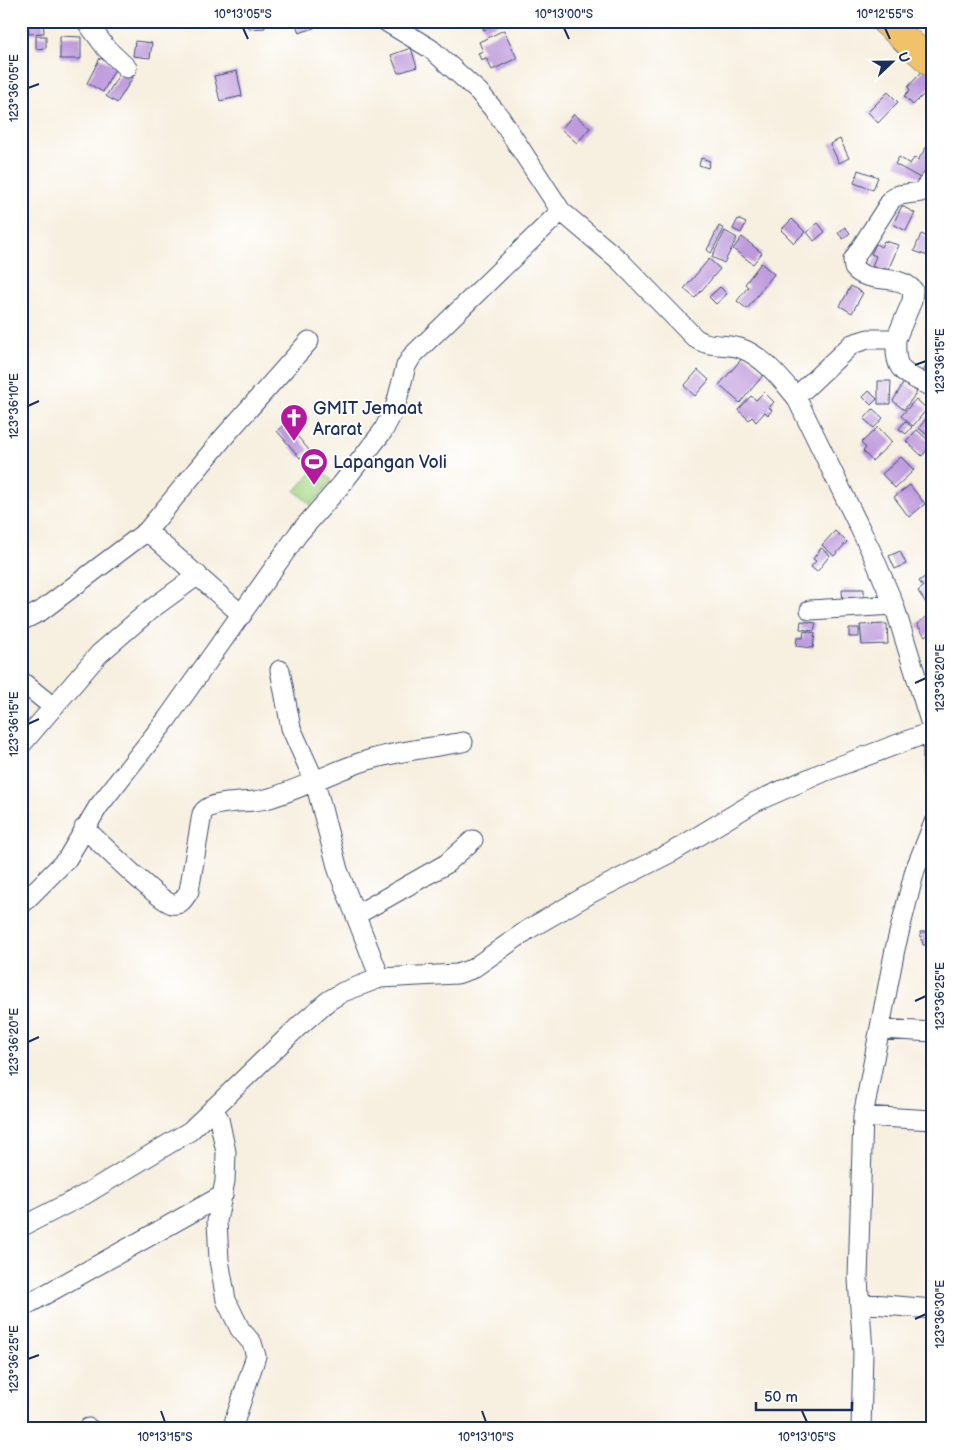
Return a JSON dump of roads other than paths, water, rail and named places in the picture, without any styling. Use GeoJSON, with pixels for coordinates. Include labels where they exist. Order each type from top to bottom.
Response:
{"type":"FeatureCollection","features":[{"type":"Feature","properties":{"kind":"highway"},"geometry":{"type":"LineString","coordinates":[[885,21],[933,64]]}},
{"type":"Feature","properties":{"kind":"street"},"geometry":{"type":"LineString","coordinates":[[86,21],[106,48],[127,68]]}},
{"type":"Feature","properties":{"kind":"street"},"geometry":{"type":"LineString","coordinates":[[385,21],[430,50],[479,92],[499,116],[560,211],[619,260],[695,338],[710,345],[738,348],[747,351],[778,376],[796,397],[872,553],[894,605],[933,731],[933,776]]}},
{"type":"Feature","properties":{"kind":"street"},"geometry":{"type":"LineString","coordinates":[[933,178],[921,192],[899,195],[892,199],[853,260],[854,268],[862,275],[904,283],[912,290],[912,301],[896,340],[898,366],[933,388]]}},
{"type":"Feature","properties":{"kind":"street"},"geometry":{"type":"LineString","coordinates":[[21,905],[67,859],[84,828],[242,615],[298,534],[341,485],[383,431],[395,408],[406,366],[412,356],[560,211]]}},
{"type":"Feature","properties":{"kind":"street"},"geometry":{"type":"LineString","coordinates":[[796,397],[852,344],[868,338],[896,340]]}},
{"type":"Feature","properties":{"kind":"street"},"geometry":{"type":"LineString","coordinates":[[21,621],[58,598],[147,530],[223,438],[309,341]]}},
{"type":"Feature","properties":{"kind":"street"},"geometry":{"type":"LineString","coordinates":[[147,530],[242,615]]}},
{"type":"Feature","properties":{"kind":"street"},"geometry":{"type":"LineString","coordinates":[[21,745],[112,642],[150,610],[198,575]]}},
{"type":"Feature","properties":{"kind":"street"},"geometry":{"type":"LineString","coordinates":[[810,610],[894,605]]}},
{"type":"Feature","properties":{"kind":"street"},"geometry":{"type":"LineString","coordinates":[[280,670],[291,728],[315,782],[338,870],[380,978]]}},
{"type":"Feature","properties":{"kind":"street"},"geometry":{"type":"LineString","coordinates":[[21,682],[53,707]]}},
{"type":"Feature","properties":{"kind":"street"},"geometry":{"type":"LineString","coordinates":[[21,1227],[84,1195],[178,1140],[190,1131],[299,1026],[343,992],[380,978],[457,974],[472,969],[529,929],[593,892],[672,852],[756,802],[826,770],[933,731]]}},
{"type":"Feature","properties":{"kind":"street"},"geometry":{"type":"LineString","coordinates":[[84,828],[144,883],[170,903],[177,903],[184,899],[189,890],[202,814],[206,808],[214,804],[241,804],[267,799],[315,782],[365,761],[463,742]]}},
{"type":"Feature","properties":{"kind":"street"},"geometry":{"type":"LineString","coordinates":[[861,1429],[863,1352],[858,1279],[863,1116],[895,948],[916,870],[933,825]]}},
{"type":"Feature","properties":{"kind":"street"},"geometry":{"type":"LineString","coordinates":[[356,915],[446,864],[473,840]]}},
{"type":"Feature","properties":{"kind":"street"},"geometry":{"type":"LineString","coordinates":[[880,1029],[933,1032]]}},
{"type":"Feature","properties":{"kind":"street"},"geometry":{"type":"LineString","coordinates":[[213,1108],[219,1119],[226,1152],[223,1195],[217,1221],[219,1260],[226,1300],[240,1329],[252,1343],[256,1356],[232,1429]]}},
{"type":"Feature","properties":{"kind":"street"},"geometry":{"type":"LineString","coordinates":[[863,1116],[933,1120]]}},
{"type":"Feature","properties":{"kind":"street"},"geometry":{"type":"LineString","coordinates":[[21,1308],[223,1195]]}},
{"type":"Feature","properties":{"kind":"street"},"geometry":{"type":"LineString","coordinates":[[860,1303],[933,1309]]}},
{"type":"Feature","properties":{"kind":"place","name":"GMIT Jemaat Ararat"},"geometry":{"type":"Point","coordinates":[294,442]}},
{"type":"Feature","properties":{"kind":"place","name":"Lapangan Voli"},"geometry":{"type":"Point","coordinates":[314,486]}}]}
